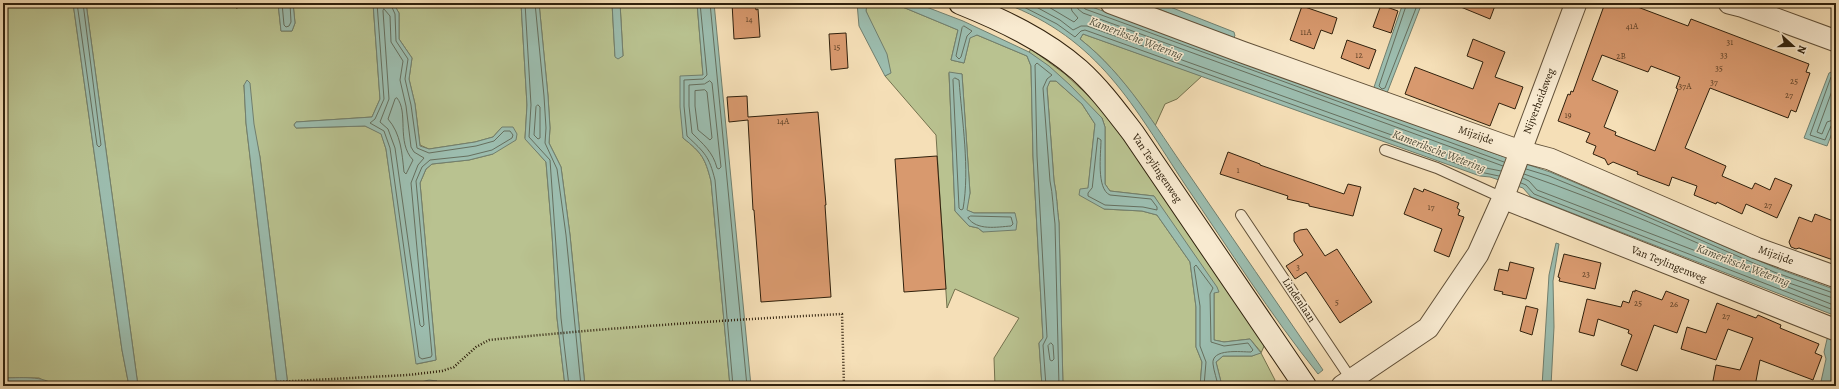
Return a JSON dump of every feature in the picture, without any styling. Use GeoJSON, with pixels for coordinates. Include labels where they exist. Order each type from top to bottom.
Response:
{"type":"FeatureCollection","features":[{"type":"Feature","properties":{"kind":"main road","name":"Van Teylingenweg"},"geometry":{"type":"LineString","coordinates":[[960,3],[997,18],[1034,38],[1079,70],[1108,100],[1133,133],[1305,386]]}},
{"type":"Feature","properties":{"kind":"street","name":"Mijzijde"},"geometry":{"type":"LineString","coordinates":[[1112,3],[1518,155],[1550,159],[1756,248],[1836,277]]}},
{"type":"Feature","properties":{"kind":"street","name":"Nijverheidsweg"},"geometry":{"type":"LineString","coordinates":[[1505,192],[1576,3]]}},
{"type":"Feature","properties":{"kind":"street"},"geometry":{"type":"LineString","coordinates":[[1729,3],[1742,6],[1836,41]]}},
{"type":"Feature","properties":{"kind":"street"},"geometry":{"type":"LineString","coordinates":[[1350,384],[1428,328],[1478,254],[1505,192]]}},
{"type":"Feature","properties":{"kind":"street","name":"Van Teylingenweg"},"geometry":{"type":"LineString","coordinates":[[1505,192],[1836,330]]}},
{"type":"Feature","properties":{"kind":"lane","name":"Van Teylingenweg"},"geometry":{"type":"LineString","coordinates":[[1384,150],[1505,192]]}},
{"type":"Feature","properties":{"kind":"lane","name":"Lindenlaan"},"geometry":{"type":"LineString","coordinates":[[1241,215],[1350,384]]}},
{"type":"Feature","properties":{"kind":"path"},"geometry":{"type":"LineString","coordinates":[[262,386],[275,382],[408,375],[442,371],[454,367],[476,347],[489,340],[583,331],[842,314],[844,386]]}},
{"type":"Feature","properties":{"kind":"green space"},"geometry":{"type":"Polygon","coordinates":[[[3,3],[73,3],[122,350],[129,386],[54,386],[39,378],[3,378],[3,3]]]}},
{"type":"Feature","properties":{"kind":"green space"},"geometry":{"type":"Polygon","coordinates":[[[86,3],[234,3],[237,9],[235,3],[278,3],[281,31],[292,31],[295,23],[293,3],[373,3],[380,99],[372,117],[296,122],[294,125],[296,128],[365,126],[381,133],[386,149],[417,364],[436,360],[420,183],[426,169],[432,164],[469,160],[493,154],[502,127],[493,137],[475,142],[429,149],[420,145],[415,104],[409,79],[412,58],[399,39],[399,13],[393,3],[521,3],[527,105],[525,138],[546,162],[557,318],[565,386],[438,386],[437,381],[421,382],[420,386],[288,386],[260,157],[244,85],[246,123],[277,386],[138,386],[86,3]]]}},
{"type":"Feature","properties":{"kind":"green space"},"geometry":{"type":"Polygon","coordinates":[[[539,3],[612,3],[615,56],[623,56],[620,3],[697,3],[703,75],[683,138],[702,156],[711,181],[730,386],[585,386],[570,235],[561,167],[549,143],[550,128],[548,96],[539,3]]]}},
{"type":"Feature","properties":{"kind":"green space"},"geometry":{"type":"Polygon","coordinates":[[[867,3],[893,3],[958,30],[951,60],[964,63],[970,37],[977,35],[1027,56],[1031,66],[1033,156],[1043,338],[1039,343],[1042,386],[995,386],[994,358],[1019,318],[955,289],[947,308],[936,135],[885,76],[890,73],[866,11],[867,3]],[[949,73],[955,211],[969,226],[978,228],[983,232],[1015,213],[974,213],[966,210],[970,193],[962,74],[949,73]]]}},
{"type":"Feature","properties":{"kind":"green space"},"geometry":{"type":"Polygon","coordinates":[[[1083,34],[1202,76],[1177,99],[1165,104],[1155,126],[1112,69],[1080,39],[1083,34]]]}},
{"type":"Feature","properties":{"kind":"green space"},"geometry":{"type":"Polygon","coordinates":[[[1031,49],[1065,74],[1095,102],[1120,133],[1265,344],[1261,353],[1275,380],[1273,384],[1274,386],[1222,386],[1216,362],[1223,356],[1252,356],[1261,352],[1250,339],[1224,342],[1214,340],[1214,293],[1154,196],[1110,191],[1105,184],[1105,127],[1102,118],[1029,52],[1031,49]]]}},
{"type":"Feature","properties":{"kind":"green space"},"geometry":{"type":"Polygon","coordinates":[[[1050,81],[1056,81],[1082,104],[1095,124],[1088,189],[1104,209],[1142,211],[1157,215],[1190,262],[1196,307],[1196,347],[1202,362],[1200,386],[1063,386],[1059,223],[1054,181],[1047,87],[1050,81]]]}},
{"type":"Feature","properties":{"kind":"green space"},"geometry":{"type":"Polygon","coordinates":[[[3,383],[32,384],[47,386],[3,386],[3,383]]]}},
{"type":"Feature","properties":{"kind":"water"},"geometry":{"type":"Polygon","coordinates":[[[73,3],[86,3],[138,386],[129,386],[122,350],[73,3]]]}},
{"type":"Feature","properties":{"kind":"water"},"geometry":{"type":"Polygon","coordinates":[[[278,3],[293,3],[295,23],[292,31],[281,31],[278,3]]]}},
{"type":"Feature","properties":{"kind":"water"},"geometry":{"type":"Polygon","coordinates":[[[373,3],[393,3],[399,13],[399,39],[412,58],[409,79],[415,104],[420,146],[429,149],[475,142],[493,137],[502,127],[513,127],[517,134],[516,140],[493,154],[469,160],[432,164],[426,169],[420,183],[436,360],[416,364],[386,149],[381,134],[365,126],[296,128],[294,125],[296,122],[372,117],[380,99],[373,3]]]}},
{"type":"Feature","properties":{"kind":"water"},"geometry":{"type":"Polygon","coordinates":[[[521,3],[539,3],[548,96],[550,128],[549,143],[561,167],[570,235],[585,386],[565,386],[557,318],[546,162],[525,139],[527,105],[521,3]]]}},
{"type":"Feature","properties":{"kind":"water"},"geometry":{"type":"Polygon","coordinates":[[[612,3],[620,3],[623,56],[618,59],[615,57],[612,3]]]}},
{"type":"Feature","properties":{"kind":"water"},"geometry":{"type":"Polygon","coordinates":[[[697,3],[714,3],[751,386],[730,386],[711,181],[702,156],[683,138],[680,107],[680,76],[703,75],[697,3]]]}},
{"type":"Feature","properties":{"kind":"water"},"geometry":{"type":"Polygon","coordinates":[[[857,3],[867,3],[866,11],[887,54],[891,73],[885,76],[859,26],[857,3]]]}},
{"type":"Feature","properties":{"kind":"water"},"geometry":{"type":"Polygon","coordinates":[[[893,3],[916,3],[963,21],[1029,52],[1049,66],[1070,85],[1102,118],[1105,127],[1105,184],[1110,191],[1154,196],[1217,287],[1219,292],[1214,293],[1214,340],[1224,342],[1250,339],[1261,353],[1252,356],[1223,356],[1216,362],[1222,386],[1200,386],[1202,362],[1196,347],[1196,307],[1190,262],[1157,215],[1142,211],[1104,209],[1079,195],[1080,189],[1088,188],[1095,124],[1082,104],[1056,81],[1050,81],[1047,88],[1054,181],[1059,223],[1063,386],[1042,386],[1039,343],[1043,338],[1033,156],[1031,66],[1027,56],[977,35],[970,38],[964,63],[951,60],[958,30],[893,3]]]}},
{"type":"Feature","properties":{"kind":"water","name":"Kameriksche Wetering"},"geometry":{"type":"Polygon","coordinates":[[[1004,3],[1081,3],[1499,155],[1550,172],[1776,268],[1836,290],[1836,316],[1531,197],[1523,188],[1490,177],[1480,176],[1083,34],[1080,39],[1112,69],[1151,119],[1323,370],[1318,374],[1266,305],[1149,129],[1111,78],[1090,56],[1065,36],[1037,18],[1004,3]]]}},
{"type":"Feature","properties":{"kind":"water"},"geometry":{"type":"Polygon","coordinates":[[[1144,3],[1160,3],[1234,32],[1235,36],[1232,39],[1144,3]]]}},
{"type":"Feature","properties":{"kind":"water"},"geometry":{"type":"Polygon","coordinates":[[[1403,3],[1422,3],[1387,93],[1373,90],[1403,3]]]}},
{"type":"Feature","properties":{"kind":"water"},"geometry":{"type":"Polygon","coordinates":[[[1836,70],[1836,123],[1827,146],[1804,138],[1829,73],[1836,70]]]}},
{"type":"Feature","properties":{"kind":"water"},"geometry":{"type":"Polygon","coordinates":[[[949,72],[962,74],[970,193],[967,210],[974,213],[1015,213],[1017,222],[1016,230],[983,232],[978,228],[969,226],[955,211],[949,72]]]}},
{"type":"Feature","properties":{"kind":"water"},"geometry":{"type":"Polygon","coordinates":[[[247,80],[250,83],[254,124],[260,157],[288,386],[277,386],[246,123],[244,85],[247,80]]]}},
{"type":"Feature","properties":{"kind":"water"},"geometry":{"type":"Polygon","coordinates":[[[1556,243],[1559,244],[1553,281],[1554,327],[1551,386],[1542,386],[1549,275],[1556,243]]]}},
{"type":"Feature","properties":{"kind":"water"},"geometry":{"type":"Polygon","coordinates":[[[1828,335],[1836,338],[1836,360],[1833,372],[1833,386],[1820,386],[1826,359],[1824,352],[1828,335]]]}},
{"type":"Feature","properties":{"kind":"water"},"geometry":{"type":"Polygon","coordinates":[[[3,378],[45,380],[54,386],[38,383],[28,385],[3,383],[3,378]]]}},
{"type":"Feature","properties":{"kind":"water"},"geometry":{"type":"Polygon","coordinates":[[[429,380],[437,381],[438,386],[420,386],[421,382],[429,380]]]}},
{"type":"Feature","properties":{"kind":"building"},"geometry":{"type":"Polygon","coordinates":[[[732,3],[755,3],[756,10],[758,9],[760,37],[734,39],[732,3]]]}},
{"type":"Feature","properties":{"kind":"building"},"geometry":{"type":"Polygon","coordinates":[[[1451,3],[1496,3],[1490,19],[1451,3]]]}},
{"type":"Feature","properties":{"kind":"building"},"geometry":{"type":"Polygon","coordinates":[[[1605,3],[1627,3],[1688,26],[1691,19],[1809,64],[1806,72],[1810,73],[1796,112],[1791,110],[1788,118],[1710,88],[1685,148],[1726,166],[1722,176],[1752,189],[1755,183],[1770,190],[1775,178],[1792,185],[1777,218],[1746,204],[1742,214],[1717,202],[1716,204],[1694,195],[1697,186],[1672,177],[1669,186],[1637,174],[1638,172],[1613,162],[1608,165],[1605,159],[1593,154],[1596,146],[1586,142],[1590,133],[1558,121],[1568,94],[1570,95],[1571,91],[1573,92],[1605,3]],[[1602,55],[1592,80],[1618,91],[1604,127],[1616,132],[1615,135],[1655,151],[1678,89],[1676,88],[1680,77],[1651,66],[1648,72],[1602,55]]]}},
{"type":"Feature","properties":{"kind":"building"},"geometry":{"type":"Polygon","coordinates":[[[1381,5],[1398,11],[1391,33],[1373,27],[1381,5]]]}},
{"type":"Feature","properties":{"kind":"building"},"geometry":{"type":"Polygon","coordinates":[[[1302,6],[1337,18],[1332,34],[1321,30],[1314,49],[1290,40],[1302,6]]]}},
{"type":"Feature","properties":{"kind":"building"},"geometry":{"type":"Polygon","coordinates":[[[846,33],[848,68],[831,70],[829,34],[846,33]]]}},
{"type":"Feature","properties":{"kind":"building"},"geometry":{"type":"Polygon","coordinates":[[[1473,39],[1505,52],[1495,77],[1523,87],[1515,109],[1499,103],[1490,126],[1405,94],[1415,67],[1473,89],[1483,62],[1467,56],[1473,39]]]}},
{"type":"Feature","properties":{"kind":"building"},"geometry":{"type":"Polygon","coordinates":[[[1347,40],[1376,50],[1369,69],[1341,58],[1347,40]]]}},
{"type":"Feature","properties":{"kind":"building"},"geometry":{"type":"Polygon","coordinates":[[[747,96],[748,117],[818,112],[826,205],[831,297],[761,302],[753,210],[748,120],[729,122],[727,97],[747,96]]]}},
{"type":"Feature","properties":{"kind":"building"},"geometry":{"type":"Polygon","coordinates":[[[1228,152],[1260,165],[1344,194],[1348,184],[1361,187],[1353,216],[1309,206],[1309,204],[1287,199],[1288,196],[1220,174],[1228,152]]]}},
{"type":"Feature","properties":{"kind":"building"},"geometry":{"type":"Polygon","coordinates":[[[937,156],[946,289],[904,292],[895,159],[937,156]]]}},
{"type":"Feature","properties":{"kind":"building"},"geometry":{"type":"Polygon","coordinates":[[[1414,188],[1423,192],[1424,189],[1459,203],[1457,208],[1460,210],[1458,215],[1464,217],[1449,257],[1434,251],[1442,229],[1404,214],[1414,188]]]}},
{"type":"Feature","properties":{"kind":"building"},"geometry":{"type":"Polygon","coordinates":[[[1815,214],[1836,222],[1836,261],[1799,248],[1796,249],[1791,247],[1789,242],[1799,217],[1812,222],[1815,214]]]}},
{"type":"Feature","properties":{"kind":"building"},"geometry":{"type":"Polygon","coordinates":[[[1307,229],[1325,256],[1337,249],[1372,302],[1340,323],[1306,272],[1295,279],[1286,266],[1303,255],[1294,241],[1294,233],[1307,229]]]}},
{"type":"Feature","properties":{"kind":"building"},"geometry":{"type":"Polygon","coordinates":[[[1564,254],[1601,263],[1595,289],[1559,281],[1560,278],[1558,277],[1564,254]]]}},
{"type":"Feature","properties":{"kind":"building"},"geometry":{"type":"Polygon","coordinates":[[[1510,262],[1534,268],[1526,299],[1502,294],[1503,292],[1494,290],[1499,269],[1508,271],[1510,262]]]}},
{"type":"Feature","properties":{"kind":"building"},"geometry":{"type":"Polygon","coordinates":[[[1635,290],[1662,300],[1666,291],[1689,300],[1677,333],[1654,325],[1637,371],[1621,365],[1632,335],[1628,333],[1629,330],[1598,319],[1594,336],[1579,332],[1587,299],[1621,307],[1623,301],[1629,303],[1633,291],[1635,292],[1635,290]]]}},
{"type":"Feature","properties":{"kind":"building"},"geometry":{"type":"Polygon","coordinates":[[[1717,303],[1756,318],[1758,315],[1781,325],[1780,328],[1819,344],[1815,353],[1822,356],[1813,380],[1760,360],[1755,386],[1712,386],[1716,365],[1740,370],[1753,338],[1728,329],[1716,360],[1681,349],[1687,327],[1706,333],[1717,303]]]}},
{"type":"Feature","properties":{"kind":"building"},"geometry":{"type":"Polygon","coordinates":[[[1526,306],[1538,309],[1532,335],[1520,331],[1526,306]]]}}]}
